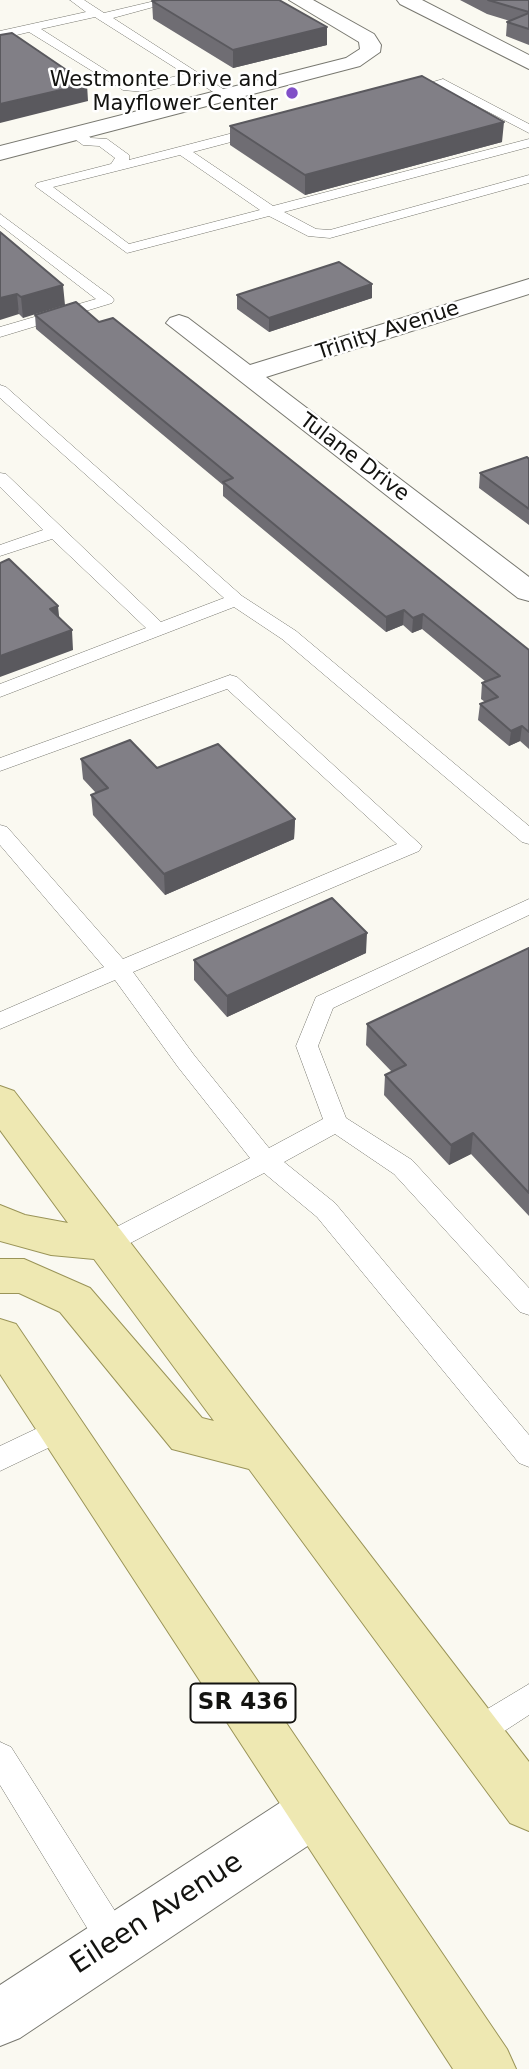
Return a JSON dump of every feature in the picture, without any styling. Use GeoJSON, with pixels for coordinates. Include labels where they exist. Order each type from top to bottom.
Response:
{"type":"FeatureCollection","features":[{"type":"Feature","properties":{"kind":"main road"},"geometry":{"type":"LineString","coordinates":[[0,1101],[529,1805]]}},
{"type":"Feature","properties":{"kind":"main road"},"geometry":{"type":"LineString","coordinates":[[0,1221],[14,1229],[51,1238],[108,1243]]}},
{"type":"Feature","properties":{"kind":"main road"},"geometry":{"type":"LineString","coordinates":[[0,1276],[24,1276],[75,1300],[188,1435],[264,1452]]}},
{"type":"Feature","properties":{"kind":"main road","name":"SR 436"},"geometry":{"type":"LineString","coordinates":[[0,1338],[487,2069]]}},
{"type":"Feature","properties":{"kind":"street"},"geometry":{"type":"LineString","coordinates":[[0,153],[83,138],[352,62],[370,52],[371,45],[367,38],[299,0]]}},
{"type":"Feature","properties":{"kind":"street"},"geometry":{"type":"LineString","coordinates":[[407,0],[529,63]]}},
{"type":"Feature","properties":{"kind":"street","name":"Trinity Avenue"},"geometry":{"type":"LineString","coordinates":[[246,375],[529,286]]}},
{"type":"Feature","properties":{"kind":"street","name":"Tulane Drive"},"geometry":{"type":"LineString","coordinates":[[179,323],[529,592]]}},
{"type":"Feature","properties":{"kind":"street","name":"Eileen Avenue"},"geometry":{"type":"LineString","coordinates":[[0,2018],[314,1811]]}},
{"type":"Feature","properties":{"kind":"lane"},"geometry":{"type":"LineString","coordinates":[[76,0],[228,96]]}},
{"type":"Feature","properties":{"kind":"lane"},"geometry":{"type":"LineString","coordinates":[[0,35],[173,0]]}},
{"type":"Feature","properties":{"kind":"lane"},"geometry":{"type":"LineString","coordinates":[[32,28],[123,86],[144,88],[196,75]]}},
{"type":"Feature","properties":{"kind":"lane"},"geometry":{"type":"LineString","coordinates":[[395,94],[443,83],[529,129]]}},
{"type":"Feature","properties":{"kind":"lane"},"geometry":{"type":"LineString","coordinates":[[275,126],[42,186],[127,249],[333,197],[529,143]]}},
{"type":"Feature","properties":{"kind":"lane"},"geometry":{"type":"LineString","coordinates":[[83,138],[83,147],[104,162],[118,165]]}},
{"type":"Feature","properties":{"kind":"lane"},"geometry":{"type":"LineString","coordinates":[[182,150],[271,211],[313,233],[330,234],[529,178]]}},
{"type":"Feature","properties":{"kind":"lane"},"geometry":{"type":"LineString","coordinates":[[0,218],[107,300],[0,332]]}},
{"type":"Feature","properties":{"kind":"lane"},"geometry":{"type":"LineString","coordinates":[[0,390],[236,600],[289,635],[529,837]]}},
{"type":"Feature","properties":{"kind":"lane"},"geometry":{"type":"LineString","coordinates":[[0,478],[159,630]]}},
{"type":"Feature","properties":{"kind":"lane"},"geometry":{"type":"LineString","coordinates":[[0,507],[22,500]]}},
{"type":"Feature","properties":{"kind":"lane"},"geometry":{"type":"LineString","coordinates":[[0,551],[55,532]]}},
{"type":"Feature","properties":{"kind":"lane"},"geometry":{"type":"LineString","coordinates":[[0,691],[236,600]]}},
{"type":"Feature","properties":{"kind":"lane"},"geometry":{"type":"LineString","coordinates":[[0,765],[230,681],[412,846],[0,1021]]}},
{"type":"Feature","properties":{"kind":"lane"},"geometry":{"type":"LineString","coordinates":[[0,832],[119,969],[186,1061],[266,1161],[326,1210],[529,1455]]}},
{"type":"Feature","properties":{"kind":"lane"},"geometry":{"type":"LineString","coordinates":[[529,906],[324,1003],[306,1046],[336,1123],[403,1167],[529,1304]]}},
{"type":"Feature","properties":{"kind":"lane"},"geometry":{"type":"LineString","coordinates":[[108,1243],[336,1123]]}},
{"type":"Feature","properties":{"kind":"lane"},"geometry":{"type":"LineString","coordinates":[[0,1459],[61,1429]]}},
{"type":"Feature","properties":{"kind":"lane"},"geometry":{"type":"LineString","coordinates":[[474,1733],[529,1698]]}},
{"type":"Feature","properties":{"kind":"lane"},"geometry":{"type":"LineString","coordinates":[[0,1757],[115,1942]]}},
{"type":"Feature","properties":{"kind":"building"},"geometry":{"type":"Polygon","coordinates":[[[279,0],[327,27],[233,50],[152,1],[279,0]]]}},
{"type":"Feature","properties":{"kind":"building"},"geometry":{"type":"Polygon","coordinates":[[[488,0],[529,0],[529,12],[488,0]]]}},
{"type":"Feature","properties":{"kind":"building"},"geometry":{"type":"Polygon","coordinates":[[[529,13],[529,29],[507,22],[529,13]]]}},
{"type":"Feature","properties":{"kind":"building"},"geometry":{"type":"Polygon","coordinates":[[[12,33],[87,84],[0,104],[0,35],[12,33]]]}},
{"type":"Feature","properties":{"kind":"building"},"geometry":{"type":"Polygon","coordinates":[[[422,76],[504,122],[305,175],[230,126],[422,76]]]}},
{"type":"Feature","properties":{"kind":"building"},"geometry":{"type":"Polygon","coordinates":[[[0,232],[63,285],[21,297],[17,294],[0,298],[0,232]]]}},
{"type":"Feature","properties":{"kind":"building"},"geometry":{"type":"Polygon","coordinates":[[[339,262],[372,284],[269,318],[237,295],[339,262]]]}},
{"type":"Feature","properties":{"kind":"building"},"geometry":{"type":"Polygon","coordinates":[[[76,302],[99,322],[113,318],[529,650],[529,732],[522,726],[511,731],[480,704],[498,697],[482,683],[500,676],[423,614],[413,618],[404,610],[386,617],[223,482],[233,478],[35,315],[76,302]]]}},
{"type":"Feature","properties":{"kind":"building"},"geometry":{"type":"Polygon","coordinates":[[[527,457],[529,459],[529,509],[480,473],[527,457]]]}},
{"type":"Feature","properties":{"kind":"building"},"geometry":{"type":"Polygon","coordinates":[[[9,559],[58,606],[50,609],[72,630],[0,656],[0,563],[9,559]]]}},
{"type":"Feature","properties":{"kind":"building"},"geometry":{"type":"Polygon","coordinates":[[[130,740],[157,768],[218,744],[295,819],[164,874],[91,795],[108,788],[81,759],[130,740]]]}},
{"type":"Feature","properties":{"kind":"building"},"geometry":{"type":"Polygon","coordinates":[[[332,898],[367,933],[227,996],[194,960],[332,898]]]}},
{"type":"Feature","properties":{"kind":"building"},"geometry":{"type":"Polygon","coordinates":[[[529,948],[529,1193],[473,1133],[451,1145],[385,1075],[406,1065],[367,1024],[529,948]]]}},
{"type":"Feature","properties":{"kind":"place","name":"Westmonte Drive and Mayflower Center"},"geometry":{"type":"Point","coordinates":[292,93]}}]}
